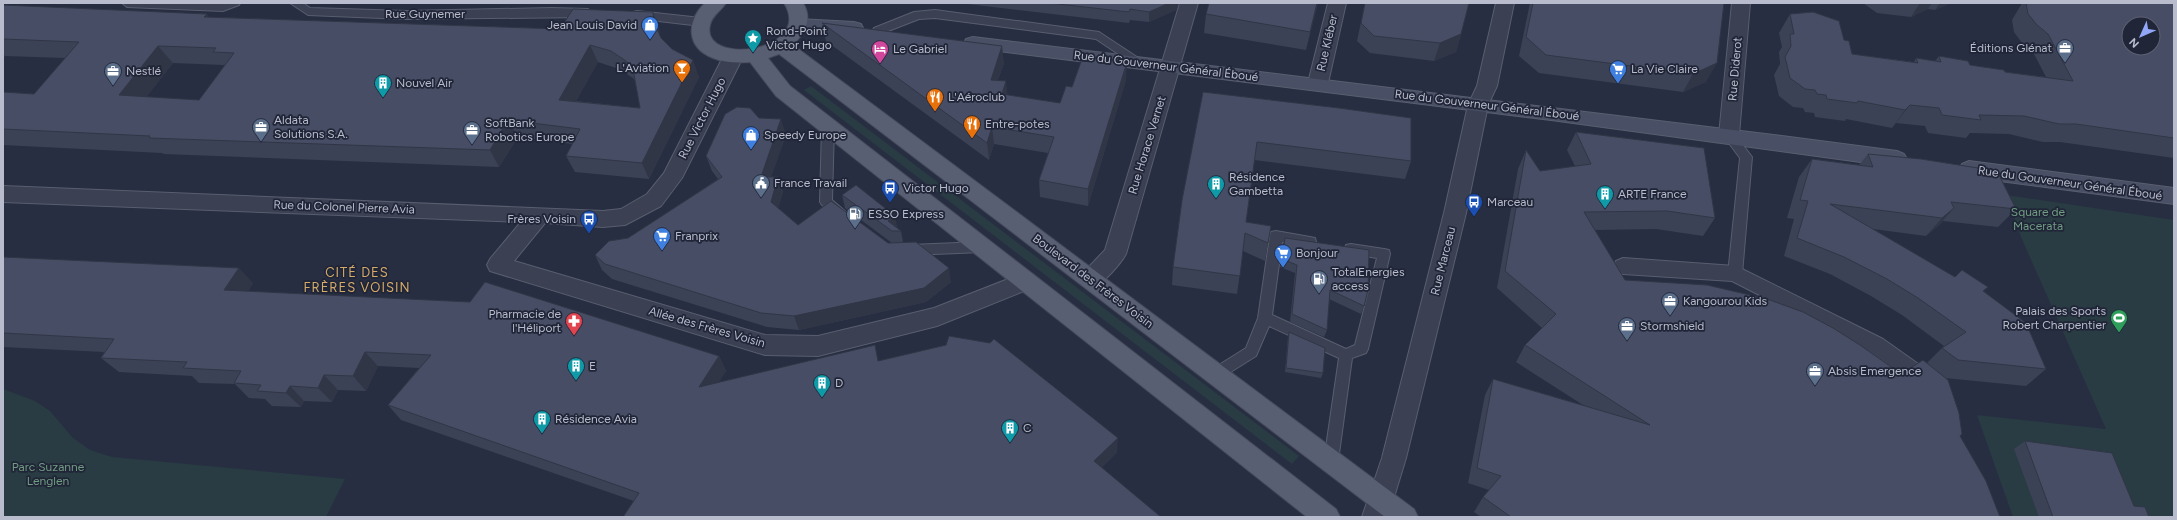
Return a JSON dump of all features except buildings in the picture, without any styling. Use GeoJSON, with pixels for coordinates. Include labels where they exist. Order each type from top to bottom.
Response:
{"type":"FeatureCollection","features":[{"type":"Feature","properties":{"kind":"main road"},"geometry":{"type":"LineString","coordinates":[[713,3],[701,22],[700,36],[708,47],[715,52],[733,56],[756,56],[782,46],[793,36],[799,25],[800,15],[793,3]]}},
{"type":"Feature","properties":{"kind":"main road"},"geometry":{"type":"LineString","coordinates":[[799,25],[878,31],[916,36]]}},
{"type":"Feature","properties":{"kind":"main road","name":"Rue du Gouverneur Général Éboué"},"geometry":{"type":"LineString","coordinates":[[954,40],[1171,67],[1318,83],[1478,105],[1728,135],[1915,162]]}},
{"type":"Feature","properties":{"kind":"main road","name":"Boulevard des Frères Voisin"},"geometry":{"type":"LineString","coordinates":[[782,46],[1331,461],[1378,508],[1406,517]]}},
{"type":"Feature","properties":{"kind":"main road"},"geometry":{"type":"LineString","coordinates":[[756,56],[783,91],[1326,517]]}},
{"type":"Feature","properties":{"kind":"main road","name":"Rue du Gouverneur Général Éboué"},"geometry":{"type":"LineString","coordinates":[[1953,167],[2174,196]]}},
{"type":"Feature","properties":{"kind":"street","name":"Rue Horace Vernet"},"geometry":{"type":"LineString","coordinates":[[1091,279],[1115,254],[1189,3]]}},
{"type":"Feature","properties":{"kind":"street","name":"Rue Kléber"},"geometry":{"type":"LineString","coordinates":[[1318,83],[1336,3]]}},
{"type":"Feature","properties":{"kind":"street","name":"Rue Marceau"},"geometry":{"type":"LineString","coordinates":[[1378,508],[1455,213],[1478,105],[1487,86],[1505,3]]}},
{"type":"Feature","properties":{"kind":"street","name":"Rue Diderot"},"geometry":{"type":"LineString","coordinates":[[1728,135],[1741,3]]}},
{"type":"Feature","properties":{"kind":"street","name":"Rue Victor Hugo"},"geometry":{"type":"LineString","coordinates":[[671,179],[733,56]]}},
{"type":"Feature","properties":{"kind":"street","name":"Rue du Colonel Pierre Avia"},"geometry":{"type":"LineString","coordinates":[[3,194],[540,215],[603,219],[625,217],[654,200],[671,179]]}},
{"type":"Feature","properties":{"kind":"street","name":"Allée des Frères Voisin"},"geometry":{"type":"LineString","coordinates":[[540,215],[498,265],[765,345],[818,346],[937,317],[1026,281]]}},
{"type":"Feature","properties":{"kind":"street"},"geometry":{"type":"LineString","coordinates":[[1623,266],[1735,274],[1876,345],[1916,371],[1944,394]]}},
{"type":"Feature","properties":{"kind":"lane"},"geometry":{"type":"LineString","coordinates":[[127,3],[223,7],[235,3]]}},
{"type":"Feature","properties":{"kind":"lane","name":"Rue Guynemer"},"geometry":{"type":"LineString","coordinates":[[295,3],[308,11],[406,15],[552,12],[598,14]]}},
{"type":"Feature","properties":{"kind":"lane"},"geometry":{"type":"LineString","coordinates":[[629,15],[665,17],[701,22]]}},
{"type":"Feature","properties":{"kind":"lane"},"geometry":{"type":"LineString","coordinates":[[878,31],[918,15],[942,15],[1099,36],[1140,63]]}},
{"type":"Feature","properties":{"kind":"lane"},"geometry":{"type":"LineString","coordinates":[[828,126],[826,202],[850,220]]}},
{"type":"Feature","properties":{"kind":"lane"},"geometry":{"type":"LineString","coordinates":[[1728,135],[1746,157],[1735,274]]}},
{"type":"Feature","properties":{"kind":"lane"},"geometry":{"type":"LineString","coordinates":[[1216,374],[1251,352],[1265,318],[1276,236],[1322,244]]}},
{"type":"Feature","properties":{"kind":"lane"},"geometry":{"type":"LineString","coordinates":[[1265,318],[1346,355],[1361,349],[1384,254],[1337,246]]}},
{"type":"Feature","properties":{"kind":"lane"},"geometry":{"type":"LineString","coordinates":[[900,251],[982,247]]}},
{"type":"Feature","properties":{"kind":"lane"},"geometry":{"type":"LineString","coordinates":[[1331,461],[1346,355]]}},
{"type":"Feature","properties":{"kind":"green space"},"geometry":{"type":"Polygon","coordinates":[[[811,86],[1299,456],[1292,464],[804,90],[811,86]]]}},
{"type":"Feature","properties":{"kind":"green space","name":"Palais des Sports Robert Charpentier"},"geometry":{"type":"Polygon","coordinates":[[[2006,195],[2174,220],[2174,517],[2013,517],[1977,415],[2106,429],[2021,237],[2006,195]]]}},
{"type":"Feature","properties":{"kind":"green space","name":"Parc Suzanne Lenglen"},"geometry":{"type":"Polygon","coordinates":[[[3,389],[35,401],[50,411],[73,438],[90,450],[112,457],[345,479],[326,517],[3,517],[3,389]]]}},
{"type":"Feature","properties":{"kind":"place","name":"Jean Louis David"},"geometry":{"type":"Point","coordinates":[650,40]}},
{"type":"Feature","properties":{"kind":"place","name":"Rond-Point Victor Hugo"},"geometry":{"type":"Point","coordinates":[753,53]}},
{"type":"Feature","properties":{"kind":"place","name":"Éditions Glénat"},"geometry":{"type":"Point","coordinates":[2065,63]}},
{"type":"Feature","properties":{"kind":"place","name":"Le Gabriel"},"geometry":{"type":"Point","coordinates":[880,64]}},
{"type":"Feature","properties":{"kind":"place","name":"L'Aviation"},"geometry":{"type":"Point","coordinates":[682,83]}},
{"type":"Feature","properties":{"kind":"place","name":"La Vie Claire"},"geometry":{"type":"Point","coordinates":[1618,84]}},
{"type":"Feature","properties":{"kind":"place","name":"Nestlé"},"geometry":{"type":"Point","coordinates":[113,86]}},
{"type":"Feature","properties":{"kind":"place","name":"Nouvel Air"},"geometry":{"type":"Point","coordinates":[383,98]}},
{"type":"Feature","properties":{"kind":"place","name":"L'Aéroclub"},"geometry":{"type":"Point","coordinates":[935,112]}},
{"type":"Feature","properties":{"kind":"place","name":"Entre-potes"},"geometry":{"type":"Point","coordinates":[972,139]}},
{"type":"Feature","properties":{"kind":"place","name":"Aldata Solutions S.A."},"geometry":{"type":"Point","coordinates":[261,142]}},
{"type":"Feature","properties":{"kind":"place","name":"SoftBank Robotics Europe"},"geometry":{"type":"Point","coordinates":[472,145]}},
{"type":"Feature","properties":{"kind":"place","name":"Speedy Europe"},"geometry":{"type":"Point","coordinates":[751,150]}},
{"type":"Feature","properties":{"kind":"place","name":"France Travail"},"geometry":{"type":"Point","coordinates":[761,198]}},
{"type":"Feature","properties":{"kind":"place","name":"Résidence Gambetta"},"geometry":{"type":"Point","coordinates":[1216,199]}},
{"type":"Feature","properties":{"kind":"place","name":"Victor Hugo"},"geometry":{"type":"Point","coordinates":[890,203]}},
{"type":"Feature","properties":{"kind":"place","name":"ARTE France"},"geometry":{"type":"Point","coordinates":[1605,209]}},
{"type":"Feature","properties":{"kind":"place","name":"Marceau"},"geometry":{"type":"Point","coordinates":[1474,217]}},
{"type":"Feature","properties":{"kind":"place","name":"ESSO Express"},"geometry":{"type":"Point","coordinates":[855,229]}},
{"type":"Feature","properties":{"kind":"place","name":"Frères Voisin"},"geometry":{"type":"Point","coordinates":[589,234]}},
{"type":"Feature","properties":{"kind":"place","name":"Franprix"},"geometry":{"type":"Point","coordinates":[662,251]}},
{"type":"Feature","properties":{"kind":"place","name":"Bonjour"},"geometry":{"type":"Point","coordinates":[1283,268]}},
{"type":"Feature","properties":{"kind":"place","name":"TotalEnergies access"},"geometry":{"type":"Point","coordinates":[1319,294]}},
{"type":"Feature","properties":{"kind":"place","name":"Kangourou Kids"},"geometry":{"type":"Point","coordinates":[1670,316]}},
{"type":"Feature","properties":{"kind":"place","name":"Palais des Sports Robert Charpentier"},"geometry":{"type":"Point","coordinates":[2119,333]}},
{"type":"Feature","properties":{"kind":"place","name":"Pharmacie de l'Héliport"},"geometry":{"type":"Point","coordinates":[574,336]}},
{"type":"Feature","properties":{"kind":"place","name":"Stormshield"},"geometry":{"type":"Point","coordinates":[1627,341]}},
{"type":"Feature","properties":{"kind":"place","name":"E"},"geometry":{"type":"Point","coordinates":[576,381]}},
{"type":"Feature","properties":{"kind":"place","name":"Absis Emergence"},"geometry":{"type":"Point","coordinates":[1815,386]}},
{"type":"Feature","properties":{"kind":"place","name":"D"},"geometry":{"type":"Point","coordinates":[822,398]}},
{"type":"Feature","properties":{"kind":"place","name":"Résidence Avia"},"geometry":{"type":"Point","coordinates":[542,434]}},
{"type":"Feature","properties":{"kind":"place","name":"C"},"geometry":{"type":"Point","coordinates":[1010,443]}},
{"type":"Feature","properties":{"kind":"district","name":"CITÉ DES FRÈRES VOISIN"},"geometry":{"type":"Point","coordinates":[357,280]}},
{"type":"Feature","properties":{"kind":"park label","name":"Square de Macerata"},"geometry":{"type":"Point","coordinates":[2038,219]}}]}
